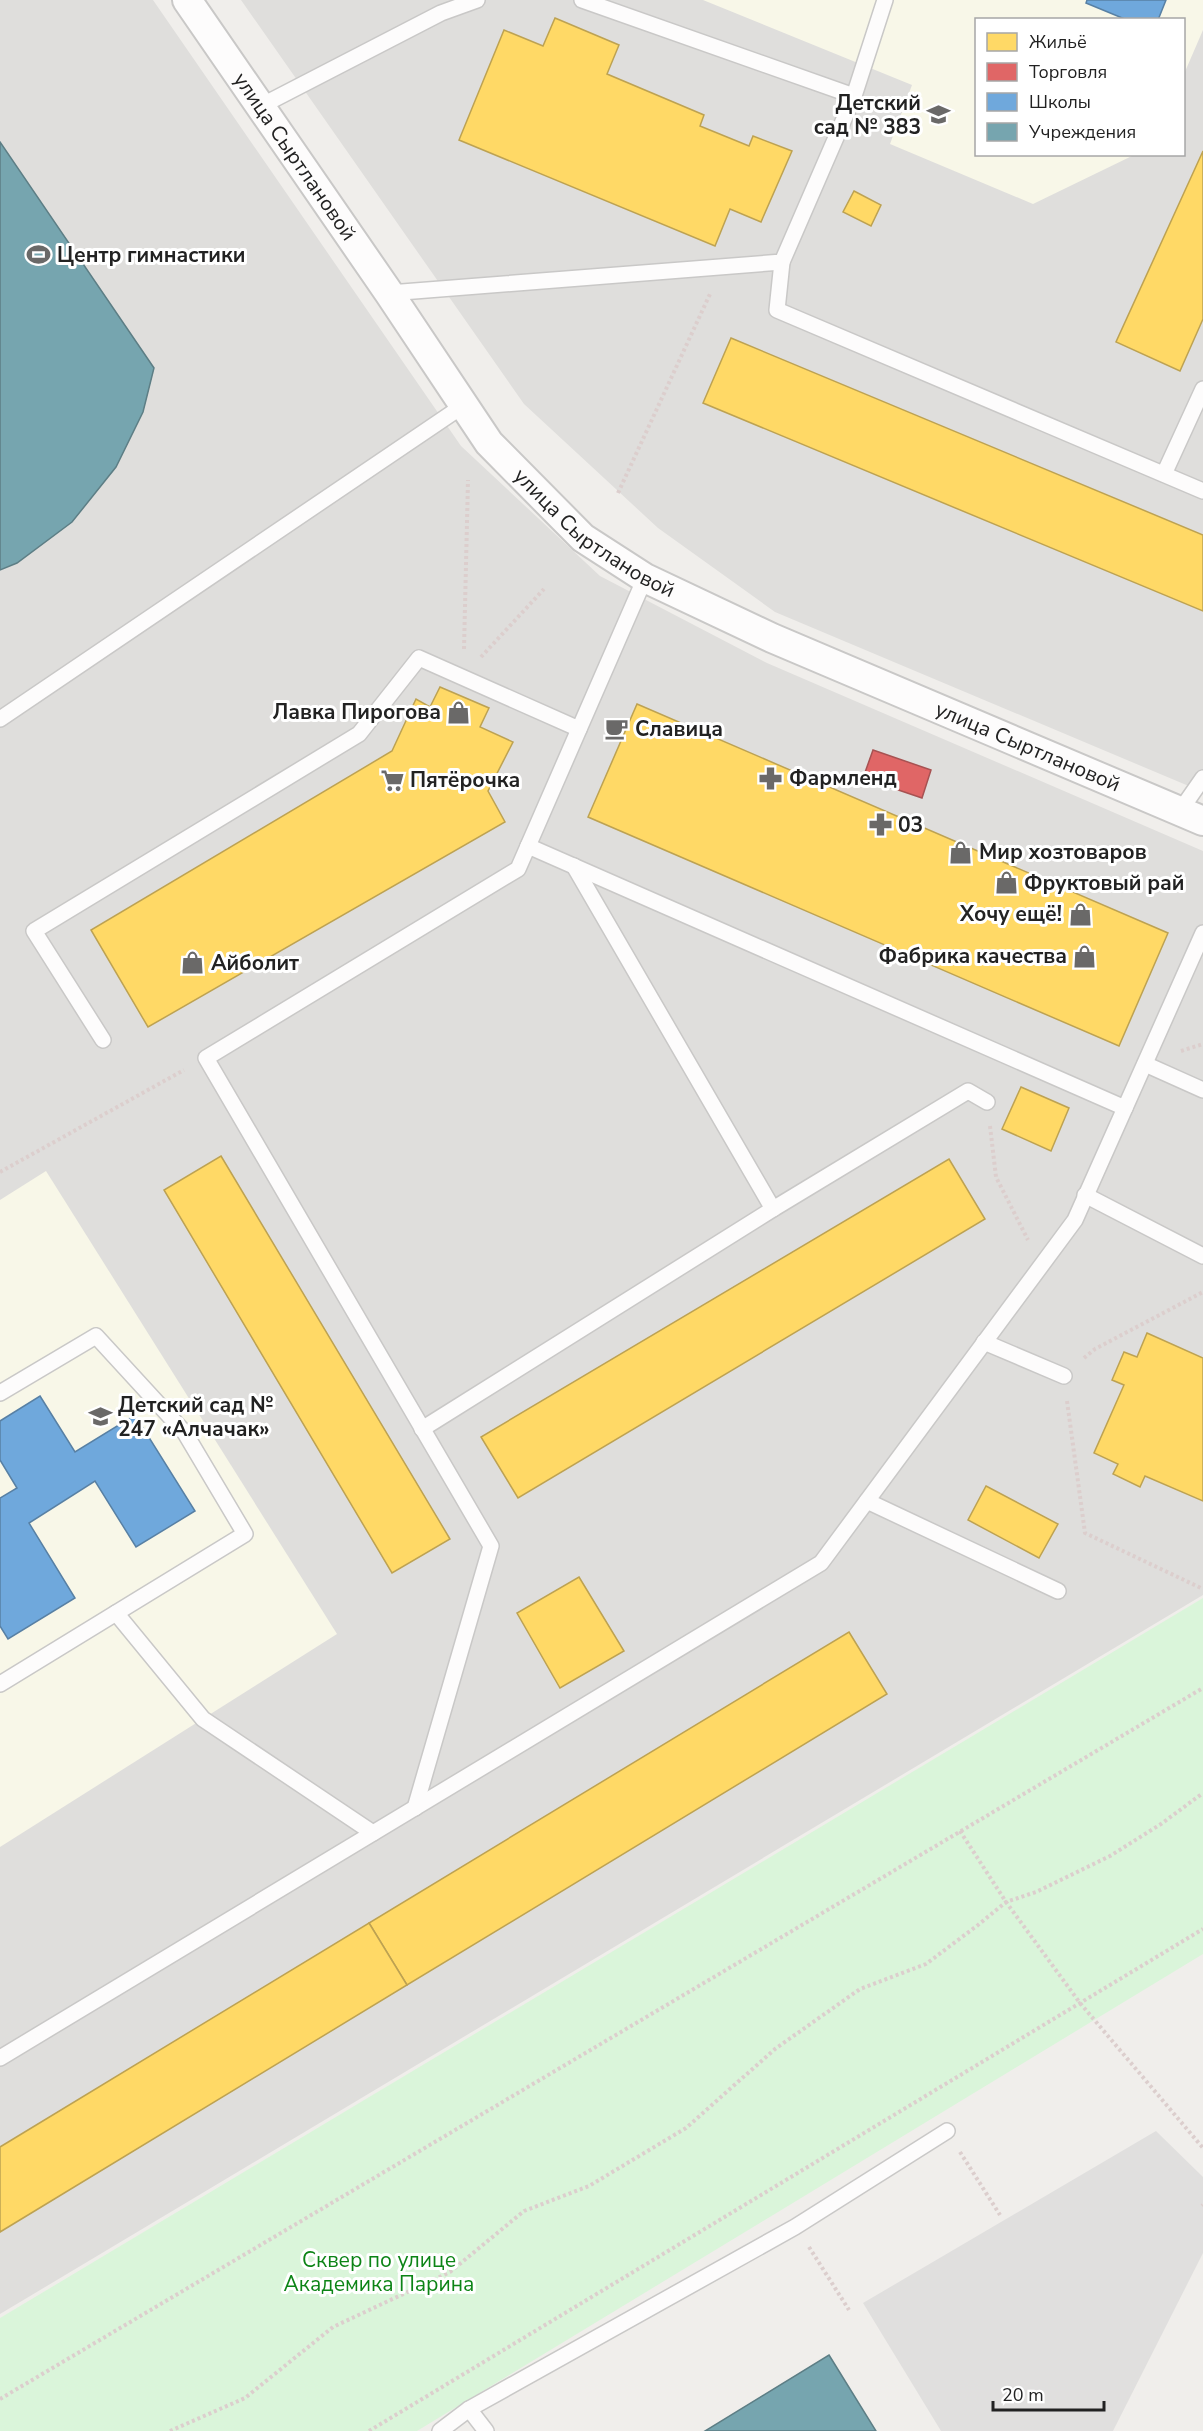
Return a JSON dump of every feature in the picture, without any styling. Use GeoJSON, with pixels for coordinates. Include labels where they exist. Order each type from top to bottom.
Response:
{"type":"FeatureCollection","features":[{"type":"Feature","properties":{"kind":"street","name":"улица Сыртлановой"},"geometry":{"type":"LineString","coordinates":[[187,0],[389,293],[489,443],[583,538],[645,578],[772,638],[1191,816]]}},
{"type":"Feature","properties":{"kind":"lane"},"geometry":{"type":"LineString","coordinates":[[259,107],[441,13],[477,0]]}},
{"type":"Feature","properties":{"kind":"lane"},"geometry":{"type":"LineString","coordinates":[[582,0],[854,96]]}},
{"type":"Feature","properties":{"kind":"lane"},"geometry":{"type":"LineString","coordinates":[[885,0],[854,96],[782,262],[777,310],[1203,491]]}},
{"type":"Feature","properties":{"kind":"lane"},"geometry":{"type":"LineString","coordinates":[[389,293],[782,262]]}},
{"type":"Feature","properties":{"kind":"lane"},"geometry":{"type":"LineString","coordinates":[[1164,474],[1203,389]]}},
{"type":"Feature","properties":{"kind":"lane"},"geometry":{"type":"LineString","coordinates":[[0,719],[464,405]]}},
{"type":"Feature","properties":{"kind":"lane"},"geometry":{"type":"LineString","coordinates":[[415,1808],[491,1546],[206,1058],[518,869],[645,578]]}},
{"type":"Feature","properties":{"kind":"lane"},"geometry":{"type":"LineString","coordinates":[[103,1040],[33,931],[359,734],[419,658],[579,729]]}},
{"type":"Feature","properties":{"kind":"lane"},"geometry":{"type":"LineString","coordinates":[[1191,816],[1203,778]]}},
{"type":"Feature","properties":{"kind":"lane"},"geometry":{"type":"LineString","coordinates":[[528,846],[1125,1108]]}},
{"type":"Feature","properties":{"kind":"lane"},"geometry":{"type":"LineString","coordinates":[[574,866],[773,1209]]}},
{"type":"Feature","properties":{"kind":"lane"},"geometry":{"type":"LineString","coordinates":[[0,2058],[821,1563],[1075,1220],[1203,933]]}},
{"type":"Feature","properties":{"kind":"lane"},"geometry":{"type":"LineString","coordinates":[[1145,1064],[1203,1090]]}},
{"type":"Feature","properties":{"kind":"lane"},"geometry":{"type":"LineString","coordinates":[[422,1429],[773,1209],[968,1091],[987,1101]]}},
{"type":"Feature","properties":{"kind":"lane"},"geometry":{"type":"LineString","coordinates":[[1085,1195],[1203,1256]]}},
{"type":"Feature","properties":{"kind":"lane"},"geometry":{"type":"LineString","coordinates":[[0,1393],[96,1336],[185,1433],[244,1534],[0,1684]]}},
{"type":"Feature","properties":{"kind":"lane"},"geometry":{"type":"LineString","coordinates":[[984,1342],[1064,1376]]}},
{"type":"Feature","properties":{"kind":"lane"},"geometry":{"type":"LineString","coordinates":[[867,1501],[1058,1591]]}},
{"type":"Feature","properties":{"kind":"lane"},"geometry":{"type":"LineString","coordinates":[[116,1613],[202,1719],[373,1833]]}},
{"type":"Feature","properties":{"kind":"lane"},"geometry":{"type":"LineString","coordinates":[[440,2431],[469,2409],[795,2227],[947,2131]]}},
{"type":"Feature","properties":{"kind":"lane"},"geometry":{"type":"LineString","coordinates":[[469,2409],[486,2431]]}},
{"type":"Feature","properties":{"kind":"path"},"geometry":{"type":"LineString","coordinates":[[618,493],[722,266]]}},
{"type":"Feature","properties":{"kind":"path"},"geometry":{"type":"LineString","coordinates":[[463,677],[468,480]]}},
{"type":"Feature","properties":{"kind":"path"},"geometry":{"type":"LineString","coordinates":[[463,677],[544,589]]}},
{"type":"Feature","properties":{"kind":"path"},"geometry":{"type":"LineString","coordinates":[[0,1172],[206,1058]]}},
{"type":"Feature","properties":{"kind":"path"},"geometry":{"type":"LineString","coordinates":[[987,1101],[996,1177],[1041,1266]]}},
{"type":"Feature","properties":{"kind":"path"},"geometry":{"type":"LineString","coordinates":[[1203,1292],[1095,1348],[1064,1376],[1085,1533],[1203,1589]]}},
{"type":"Feature","properties":{"kind":"path"},"geometry":{"type":"LineString","coordinates":[[0,2399],[1203,1688]]}},
{"type":"Feature","properties":{"kind":"path"},"geometry":{"type":"LineString","coordinates":[[170,2431],[244,2398],[333,2327],[450,2272],[524,2211],[589,2186],[686,2128],[775,2049],[860,1989],[926,1964],[1006,1902],[1036,1892],[1110,1856],[1161,1824],[1203,1793]]}},
{"type":"Feature","properties":{"kind":"path"},"geometry":{"type":"LineString","coordinates":[[960,1831],[1006,1902],[1080,2003],[1203,2148]]}},
{"type":"Feature","properties":{"kind":"path"},"geometry":{"type":"LineString","coordinates":[[369,2431],[1203,1929]]}},
{"type":"Feature","properties":{"kind":"path"},"geometry":{"type":"LineString","coordinates":[[947,2131],[1000,2215]]}},
{"type":"Feature","properties":{"kind":"path"},"geometry":{"type":"LineString","coordinates":[[795,2227],[849,2310]]}},
{"type":"Feature","properties":{"kind":"shaded area"},"geometry":{"type":"Polygon","coordinates":[[[0,0],[153,0],[461,446],[600,576],[767,663],[1203,851],[1203,1595],[0,2314],[0,0]]]}},
{"type":"Feature","properties":{"kind":"shaded area"},"geometry":{"type":"Polygon","coordinates":[[[241,0],[1203,0],[1203,792],[775,612],[658,528],[524,404],[241,0]]]}},
{"type":"Feature","properties":{"kind":"shaded area","name":"Детский сад № 383"},"geometry":{"type":"Polygon","coordinates":[[[703,0],[1203,0],[1203,30],[1185,72],[1185,18],[975,18],[975,156],[1132,156],[1033,204],[890,144],[912,85],[703,0]]]}},
{"type":"Feature","properties":{"kind":"shaded area","name":"Детский сад № 247 «Алчачак»"},"geometry":{"type":"Polygon","coordinates":[[[46,1171],[337,1634],[0,1847],[0,1200],[46,1171]]]}},
{"type":"Feature","properties":{"kind":"shaded area"},"geometry":{"type":"Polygon","coordinates":[[[1156,2131],[1203,2177],[1203,2253],[1113,2431],[941,2431],[863,2303],[1156,2131]]]}},
{"type":"Feature","properties":{"kind":"green space","name":"Сквер по улице Академика Парина"},"geometry":{"type":"Polygon","coordinates":[[[1203,1598],[1203,1954],[417,2431],[0,2431],[0,2318],[1203,1598]]]}},
{"type":"Feature","properties":{"kind":"building: Жильё"},"geometry":{"type":"Polygon","coordinates":[[[555,18],[619,45],[607,74],[704,115],[700,126],[749,146],[753,136],[792,151],[761,222],[730,209],[715,246],[459,140],[504,30],[543,46],[555,18]]]}},
{"type":"Feature","properties":{"kind":"building: Жильё"},"geometry":{"type":"Polygon","coordinates":[[[1203,151],[1203,319],[1180,371],[1116,342],[1203,151]]]}},
{"type":"Feature","properties":{"kind":"building: Жильё"},"geometry":{"type":"Polygon","coordinates":[[[854,191],[881,205],[871,226],[843,212],[854,191]]]}},
{"type":"Feature","properties":{"kind":"building: Жильё"},"geometry":{"type":"Polygon","coordinates":[[[731,338],[1203,535],[1203,611],[703,403],[731,338]]]}},
{"type":"Feature","properties":{"kind":"building: Жильё"},"geometry":{"type":"Polygon","coordinates":[[[440,687],[489,708],[480,727],[513,742],[488,791],[505,822],[148,1027],[91,930],[392,751],[416,699],[430,707],[440,687]]]}},
{"type":"Feature","properties":{"kind":"building: Жильё"},"geometry":{"type":"Polygon","coordinates":[[[637,704],[1168,933],[1119,1046],[588,817],[637,704]]]}},
{"type":"Feature","properties":{"kind":"building: Жильё"},"geometry":{"type":"Polygon","coordinates":[[[1021,1087],[1069,1108],[1051,1151],[1002,1129],[1021,1087]]]}},
{"type":"Feature","properties":{"kind":"building: Жильё"},"geometry":{"type":"Polygon","coordinates":[[[221,1156],[450,1539],[392,1573],[164,1190],[221,1156]]]}},
{"type":"Feature","properties":{"kind":"building: Жильё"},"geometry":{"type":"Polygon","coordinates":[[[949,1159],[985,1219],[518,1498],[481,1437],[949,1159]]]}},
{"type":"Feature","properties":{"kind":"building: Жильё"},"geometry":{"type":"Polygon","coordinates":[[[1147,1333],[1203,1358],[1203,1501],[1145,1476],[1140,1487],[1113,1474],[1118,1464],[1094,1453],[1124,1385],[1112,1380],[1124,1352],[1137,1357],[1147,1333]]]}},
{"type":"Feature","properties":{"kind":"building: Жильё"},"geometry":{"type":"Polygon","coordinates":[[[986,1486],[1058,1524],[1039,1558],[968,1520],[986,1486]]]}},
{"type":"Feature","properties":{"kind":"building: Жильё"},"geometry":{"type":"Polygon","coordinates":[[[579,1577],[624,1651],[560,1688],[517,1613],[579,1577]]]}},
{"type":"Feature","properties":{"kind":"building: Жильё"},"geometry":{"type":"Polygon","coordinates":[[[849,1632],[887,1694],[407,1985],[369,1923],[849,1632]]]}},
{"type":"Feature","properties":{"kind":"building: Жильё"},"geometry":{"type":"Polygon","coordinates":[[[369,1923],[407,1985],[0,2232],[0,2147],[369,1923]]]}},
{"type":"Feature","properties":{"kind":"building: Торговля"},"geometry":{"type":"Polygon","coordinates":[[[873,750],[931,770],[922,798],[863,778],[873,750]]]}},
{"type":"Feature","properties":{"kind":"building: Школы"},"geometry":{"type":"Polygon","coordinates":[[[1087,0],[1166,0],[1159,18],[1122,18],[1086,3],[1087,0]]]}},
{"type":"Feature","properties":{"kind":"building: Школы"},"geometry":{"type":"Polygon","coordinates":[[[40,1396],[75,1452],[135,1415],[195,1511],[136,1547],[95,1481],[29,1523],[75,1598],[8,1639],[0,1626],[0,1498],[17,1488],[0,1460],[0,1421],[40,1396]]]}},
{"type":"Feature","properties":{"kind":"building: Учреждения","name":"Центр гимнастики"},"geometry":{"type":"Polygon","coordinates":[[[0,142],[154,368],[143,412],[116,467],[72,522],[17,563],[0,570],[0,142]]]}},
{"type":"Feature","properties":{"kind":"building: Учреждения"},"geometry":{"type":"Polygon","coordinates":[[[829,2355],[876,2431],[705,2431],[829,2355]]]}},
{"type":"Feature","properties":{"kind":"place","name":"Детский сад № 383"},"geometry":{"type":"Point","coordinates":[939,115]}},
{"type":"Feature","properties":{"kind":"place","name":"Центр гимнастики"},"geometry":{"type":"Point","coordinates":[39,255]}},
{"type":"Feature","properties":{"kind":"place","name":"Лавка Пирогова"},"geometry":{"type":"Point","coordinates":[459,712]}},
{"type":"Feature","properties":{"kind":"place","name":"Славица"},"geometry":{"type":"Point","coordinates":[617,729]}},
{"type":"Feature","properties":{"kind":"place","name":"Фармленд"},"geometry":{"type":"Point","coordinates":[771,778]}},
{"type":"Feature","properties":{"kind":"place","name":"Пятёрочка"},"geometry":{"type":"Point","coordinates":[392,780]}},
{"type":"Feature","properties":{"kind":"place","name":"03"},"geometry":{"type":"Point","coordinates":[880,825]}},
{"type":"Feature","properties":{"kind":"place","name":"Мир хозтоваров"},"geometry":{"type":"Point","coordinates":[961,852]}},
{"type":"Feature","properties":{"kind":"place","name":"Фруктовый рай"},"geometry":{"type":"Point","coordinates":[1006,883]}},
{"type":"Feature","properties":{"kind":"place","name":"Хочу ещё!"},"geometry":{"type":"Point","coordinates":[1080,914]}},
{"type":"Feature","properties":{"kind":"place","name":"Фабрика качества"},"geometry":{"type":"Point","coordinates":[1085,956]}},
{"type":"Feature","properties":{"kind":"place","name":"Айболит"},"geometry":{"type":"Point","coordinates":[193,963]}},
{"type":"Feature","properties":{"kind":"place","name":"Детский сад № 247 «Алчачак»"},"geometry":{"type":"Point","coordinates":[100,1417]}}]}
